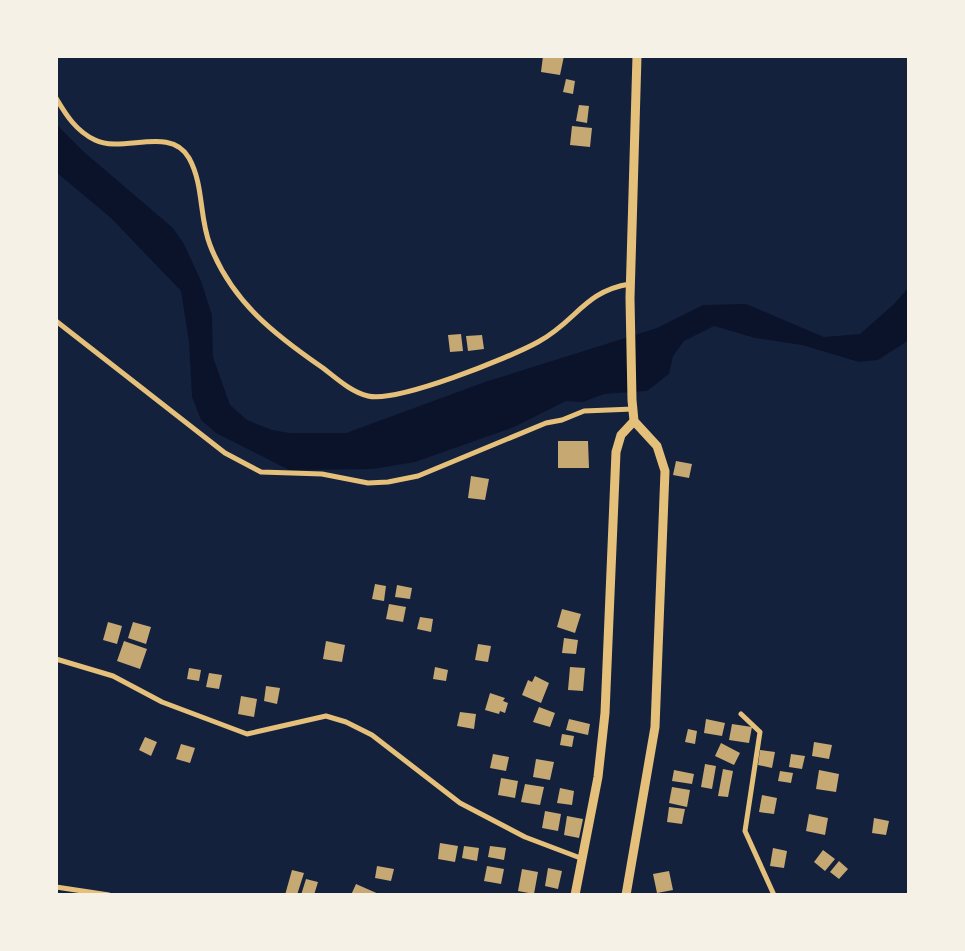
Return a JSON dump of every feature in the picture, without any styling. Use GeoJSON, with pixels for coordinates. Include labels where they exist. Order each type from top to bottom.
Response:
{"type":"FeatureCollection","features":[{"type":"Feature","properties":{"kind":"highway"},"geometry":{"type":"LineString","coordinates":[[626,895],[656,727],[666,471],[657,446],[634,421],[632,404],[630,284],[636,56]]}},
{"type":"Feature","properties":{"kind":"highway"},"geometry":{"type":"LineString","coordinates":[[575,895],[598,777],[605,713],[617,452],[621,436],[634,421]]}},
{"type":"Feature","properties":{"kind":"street"},"geometry":{"type":"LineString","coordinates":[[56,98],[69,121],[95,140],[108,144],[161,141],[172,144],[188,156],[199,183],[201,209],[211,246],[238,297],[288,346],[353,390],[370,397],[450,380],[508,356],[540,341],[609,287],[630,284]]}},
{"type":"Feature","properties":{"kind":"street"},"geometry":{"type":"LineString","coordinates":[[56,321],[225,453],[261,472],[322,474],[368,483],[388,482],[418,476],[546,423],[562,421],[584,411],[632,404]]}},
{"type":"Feature","properties":{"kind":"street"},"geometry":{"type":"LineString","coordinates":[[56,659],[113,676],[162,702],[247,734],[327,716],[346,722],[372,735],[460,803],[525,836],[583,859]]}},
{"type":"Feature","properties":{"kind":"street"},"geometry":{"type":"LineString","coordinates":[[741,714],[760,732],[745,831],[774,895]]}},
{"type":"Feature","properties":{"kind":"street"},"geometry":{"type":"LineString","coordinates":[[56,887],[109,895]]}},
{"type":"Feature","properties":{"kind":"water"},"geometry":{"type":"Polygon","coordinates":[[[56,124],[84,152],[173,228],[184,244],[201,281],[212,315],[213,357],[230,405],[247,420],[272,430],[290,433],[346,433],[485,382],[657,328],[703,305],[746,304],[824,337],[860,334],[909,287],[909,340],[878,360],[859,362],[802,345],[755,338],[714,326],[684,341],[673,356],[669,374],[647,391],[604,394],[583,402],[566,401],[514,427],[415,462],[373,469],[289,470],[216,433],[201,420],[192,397],[189,342],[181,291],[111,218],[56,172],[56,124]]]}},
{"type":"Feature","properties":{"kind":"building"},"geometry":{"type":"Polygon","coordinates":[[[543,56],[564,56],[560,75],[541,72],[543,56]]]}},
{"type":"Feature","properties":{"kind":"building"},"geometry":{"type":"Polygon","coordinates":[[[566,79],[575,81],[573,94],[563,92],[566,79]]]}},
{"type":"Feature","properties":{"kind":"building"},"geometry":{"type":"Polygon","coordinates":[[[579,105],[589,106],[587,123],[576,121],[579,105]]]}},
{"type":"Feature","properties":{"kind":"building"},"geometry":{"type":"Polygon","coordinates":[[[572,126],[592,128],[590,147],[570,145],[572,126]]]}},
{"type":"Feature","properties":{"kind":"building"},"geometry":{"type":"Polygon","coordinates":[[[461,334],[463,351],[450,352],[448,335],[461,334]]]}},
{"type":"Feature","properties":{"kind":"building"},"geometry":{"type":"Polygon","coordinates":[[[482,335],[484,349],[468,351],[466,336],[482,335]]]}},
{"type":"Feature","properties":{"kind":"building"},"geometry":{"type":"Polygon","coordinates":[[[558,441],[588,441],[589,468],[558,468],[558,441]]]}},
{"type":"Feature","properties":{"kind":"building"},"geometry":{"type":"Polygon","coordinates":[[[676,461],[692,464],[689,478],[673,475],[676,461]]]}},
{"type":"Feature","properties":{"kind":"building"},"geometry":{"type":"Polygon","coordinates":[[[471,476],[489,479],[485,500],[468,498],[471,476]]]}},
{"type":"Feature","properties":{"kind":"building"},"geometry":{"type":"Polygon","coordinates":[[[375,584],[386,586],[384,601],[372,599],[375,584]]]}},
{"type":"Feature","properties":{"kind":"building"},"geometry":{"type":"Polygon","coordinates":[[[397,585],[412,588],[410,599],[395,597],[397,585]]]}},
{"type":"Feature","properties":{"kind":"building"},"geometry":{"type":"Polygon","coordinates":[[[389,604],[406,607],[403,622],[386,619],[389,604]]]}},
{"type":"Feature","properties":{"kind":"building"},"geometry":{"type":"Polygon","coordinates":[[[562,609],[581,614],[575,633],[557,627],[562,609]]]}},
{"type":"Feature","properties":{"kind":"building"},"geometry":{"type":"Polygon","coordinates":[[[420,617],[433,619],[431,632],[417,629],[420,617]]]}},
{"type":"Feature","properties":{"kind":"building"},"geometry":{"type":"Polygon","coordinates":[[[108,622],[122,626],[117,644],[103,640],[108,622]]]}},
{"type":"Feature","properties":{"kind":"building"},"geometry":{"type":"Polygon","coordinates":[[[133,622],[151,627],[146,644],[128,638],[133,622]]]}},
{"type":"Feature","properties":{"kind":"building"},"geometry":{"type":"Polygon","coordinates":[[[564,638],[578,640],[576,654],[562,653],[564,638]]]}},
{"type":"Feature","properties":{"kind":"building"},"geometry":{"type":"Polygon","coordinates":[[[124,641],[147,649],[140,669],[117,661],[124,641]]]}},
{"type":"Feature","properties":{"kind":"building"},"geometry":{"type":"Polygon","coordinates":[[[326,641],[345,645],[342,662],[323,659],[326,641]]]}},
{"type":"Feature","properties":{"kind":"building"},"geometry":{"type":"Polygon","coordinates":[[[478,644],[491,646],[488,662],[475,660],[478,644]]]}},
{"type":"Feature","properties":{"kind":"building"},"geometry":{"type":"Polygon","coordinates":[[[435,667],[448,670],[446,681],[433,679],[435,667]]]}},
{"type":"Feature","properties":{"kind":"building"},"geometry":{"type":"Polygon","coordinates":[[[570,667],[585,668],[583,691],[568,690],[570,667]]]}},
{"type":"Feature","properties":{"kind":"building"},"geometry":{"type":"Polygon","coordinates":[[[189,668],[201,670],[199,681],[187,679],[189,668]]]}},
{"type":"Feature","properties":{"kind":"building"},"geometry":{"type":"Polygon","coordinates":[[[209,673],[222,675],[219,689],[206,687],[209,673]]]}},
{"type":"Feature","properties":{"kind":"building"},"geometry":{"type":"Polygon","coordinates":[[[535,676],[549,683],[541,703],[522,695],[528,680],[532,682],[535,676]]]}},
{"type":"Feature","properties":{"kind":"building"},"geometry":{"type":"Polygon","coordinates":[[[266,686],[280,688],[277,704],[264,701],[266,686]]]}},
{"type":"Feature","properties":{"kind":"building"},"geometry":{"type":"Polygon","coordinates":[[[490,693],[505,698],[503,701],[508,703],[505,713],[485,710],[490,693]]]}},
{"type":"Feature","properties":{"kind":"building"},"geometry":{"type":"Polygon","coordinates":[[[241,696],[257,699],[254,717],[238,714],[241,696]]]}},
{"type":"Feature","properties":{"kind":"building"},"geometry":{"type":"Polygon","coordinates":[[[539,707],[555,713],[550,727],[533,722],[539,707]]]}},
{"type":"Feature","properties":{"kind":"building"},"geometry":{"type":"Polygon","coordinates":[[[460,712],[476,714],[474,729],[457,726],[460,712]]]}},
{"type":"Feature","properties":{"kind":"building"},"geometry":{"type":"Polygon","coordinates":[[[569,719],[590,724],[588,735],[566,730],[569,719]]]}},
{"type":"Feature","properties":{"kind":"building"},"geometry":{"type":"Polygon","coordinates":[[[706,719],[725,723],[722,736],[704,733],[706,719]]]}},
{"type":"Feature","properties":{"kind":"building"},"geometry":{"type":"Polygon","coordinates":[[[732,724],[752,727],[749,743],[729,740],[732,724]]]}},
{"type":"Feature","properties":{"kind":"building"},"geometry":{"type":"Polygon","coordinates":[[[688,729],[697,731],[695,744],[685,742],[688,729]]]}},
{"type":"Feature","properties":{"kind":"building"},"geometry":{"type":"Polygon","coordinates":[[[562,734],[574,736],[572,747],[560,745],[562,734]]]}},
{"type":"Feature","properties":{"kind":"building"},"geometry":{"type":"Polygon","coordinates":[[[145,737],[157,742],[151,756],[139,750],[145,737]]]}},
{"type":"Feature","properties":{"kind":"building"},"geometry":{"type":"Polygon","coordinates":[[[814,742],[832,745],[829,759],[812,756],[814,742]]]}},
{"type":"Feature","properties":{"kind":"building"},"geometry":{"type":"Polygon","coordinates":[[[721,743],[740,753],[734,765],[715,756],[721,743]]]}},
{"type":"Feature","properties":{"kind":"building"},"geometry":{"type":"Polygon","coordinates":[[[181,744],[195,748],[190,763],[176,759],[181,744]]]}},
{"type":"Feature","properties":{"kind":"building"},"geometry":{"type":"Polygon","coordinates":[[[760,750],[775,752],[772,768],[758,765],[760,750]]]}},
{"type":"Feature","properties":{"kind":"building"},"geometry":{"type":"Polygon","coordinates":[[[493,754],[509,757],[506,771],[490,768],[493,754]]]}},
{"type":"Feature","properties":{"kind":"building"},"geometry":{"type":"Polygon","coordinates":[[[791,754],[805,756],[802,769],[789,767],[791,754]]]}},
{"type":"Feature","properties":{"kind":"building"},"geometry":{"type":"Polygon","coordinates":[[[536,759],[554,762],[550,780],[533,777],[536,759]]]}},
{"type":"Feature","properties":{"kind":"building"},"geometry":{"type":"Polygon","coordinates":[[[705,764],[716,766],[712,789],[701,787],[705,764]]]}},
{"type":"Feature","properties":{"kind":"building"},"geometry":{"type":"Polygon","coordinates":[[[723,769],[733,771],[728,797],[718,796],[723,769]]]}},
{"type":"Feature","properties":{"kind":"building"},"geometry":{"type":"Polygon","coordinates":[[[674,770],[694,774],[692,784],[672,781],[674,770]]]}},
{"type":"Feature","properties":{"kind":"building"},"geometry":{"type":"Polygon","coordinates":[[[819,770],[839,774],[836,792],[816,789],[819,770]]]}},
{"type":"Feature","properties":{"kind":"building"},"geometry":{"type":"Polygon","coordinates":[[[780,771],[793,773],[791,783],[778,781],[780,771]]]}},
{"type":"Feature","properties":{"kind":"building"},"geometry":{"type":"Polygon","coordinates":[[[501,778],[518,781],[515,798],[498,795],[501,778]]]}},
{"type":"Feature","properties":{"kind":"building"},"geometry":{"type":"Polygon","coordinates":[[[525,784],[544,787],[540,805],[521,802],[525,784]]]}},
{"type":"Feature","properties":{"kind":"building"},"geometry":{"type":"Polygon","coordinates":[[[672,787],[690,790],[687,807],[669,803],[672,787]]]}},
{"type":"Feature","properties":{"kind":"building"},"geometry":{"type":"Polygon","coordinates":[[[560,788],[574,791],[572,805],[557,803],[560,788]]]}},
{"type":"Feature","properties":{"kind":"building"},"geometry":{"type":"Polygon","coordinates":[[[762,795],[777,798],[774,814],[759,812],[762,795]]]}},
{"type":"Feature","properties":{"kind":"building"},"geometry":{"type":"Polygon","coordinates":[[[669,807],[685,809],[682,824],[667,822],[669,807]]]}},
{"type":"Feature","properties":{"kind":"building"},"geometry":{"type":"Polygon","coordinates":[[[545,811],[561,814],[558,831],[542,828],[545,811]]]}},
{"type":"Feature","properties":{"kind":"building"},"geometry":{"type":"Polygon","coordinates":[[[809,814],[828,818],[825,835],[806,831],[809,814]]]}},
{"type":"Feature","properties":{"kind":"building"},"geometry":{"type":"Polygon","coordinates":[[[567,816],[583,819],[579,838],[564,835],[567,816]]]}},
{"type":"Feature","properties":{"kind":"building"},"geometry":{"type":"Polygon","coordinates":[[[874,818],[889,821],[886,835],[872,833],[874,818]]]}},
{"type":"Feature","properties":{"kind":"building"},"geometry":{"type":"Polygon","coordinates":[[[440,843],[458,846],[455,862],[438,859],[440,843]]]}},
{"type":"Feature","properties":{"kind":"building"},"geometry":{"type":"Polygon","coordinates":[[[464,846],[479,848],[477,861],[462,858],[464,846]]]}},
{"type":"Feature","properties":{"kind":"building"},"geometry":{"type":"Polygon","coordinates":[[[490,846],[506,848],[504,860],[488,857],[490,846]]]}},
{"type":"Feature","properties":{"kind":"building"},"geometry":{"type":"Polygon","coordinates":[[[773,848],[787,851],[784,868],[770,866],[773,848]]]}},
{"type":"Feature","properties":{"kind":"building"},"geometry":{"type":"Polygon","coordinates":[[[823,850],[835,859],[825,871],[814,862],[823,850]]]}},
{"type":"Feature","properties":{"kind":"building"},"geometry":{"type":"Polygon","coordinates":[[[839,861],[848,869],[839,879],[830,872],[839,861]]]}},
{"type":"Feature","properties":{"kind":"building"},"geometry":{"type":"Polygon","coordinates":[[[377,866],[394,869],[391,881],[375,878],[377,866]]]}},
{"type":"Feature","properties":{"kind":"building"},"geometry":{"type":"Polygon","coordinates":[[[487,866],[504,869],[501,884],[484,881],[487,866]]]}},
{"type":"Feature","properties":{"kind":"building"},"geometry":{"type":"Polygon","coordinates":[[[548,868],[562,871],[558,889],[545,886],[548,868]]]}},
{"type":"Feature","properties":{"kind":"building"},"geometry":{"type":"Polygon","coordinates":[[[522,869],[538,872],[534,894],[518,891],[522,869]]]}},
{"type":"Feature","properties":{"kind":"building"},"geometry":{"type":"Polygon","coordinates":[[[292,870],[304,873],[297,895],[285,895],[292,870]]]}},
{"type":"Feature","properties":{"kind":"building"},"geometry":{"type":"Polygon","coordinates":[[[669,871],[673,890],[657,893],[653,874],[669,871]]]}},
{"type":"Feature","properties":{"kind":"building"},"geometry":{"type":"Polygon","coordinates":[[[306,879],[318,882],[314,895],[301,895],[306,879]]]}},
{"type":"Feature","properties":{"kind":"building"},"geometry":{"type":"Polygon","coordinates":[[[356,884],[381,895],[351,895],[356,884]]]}}]}
